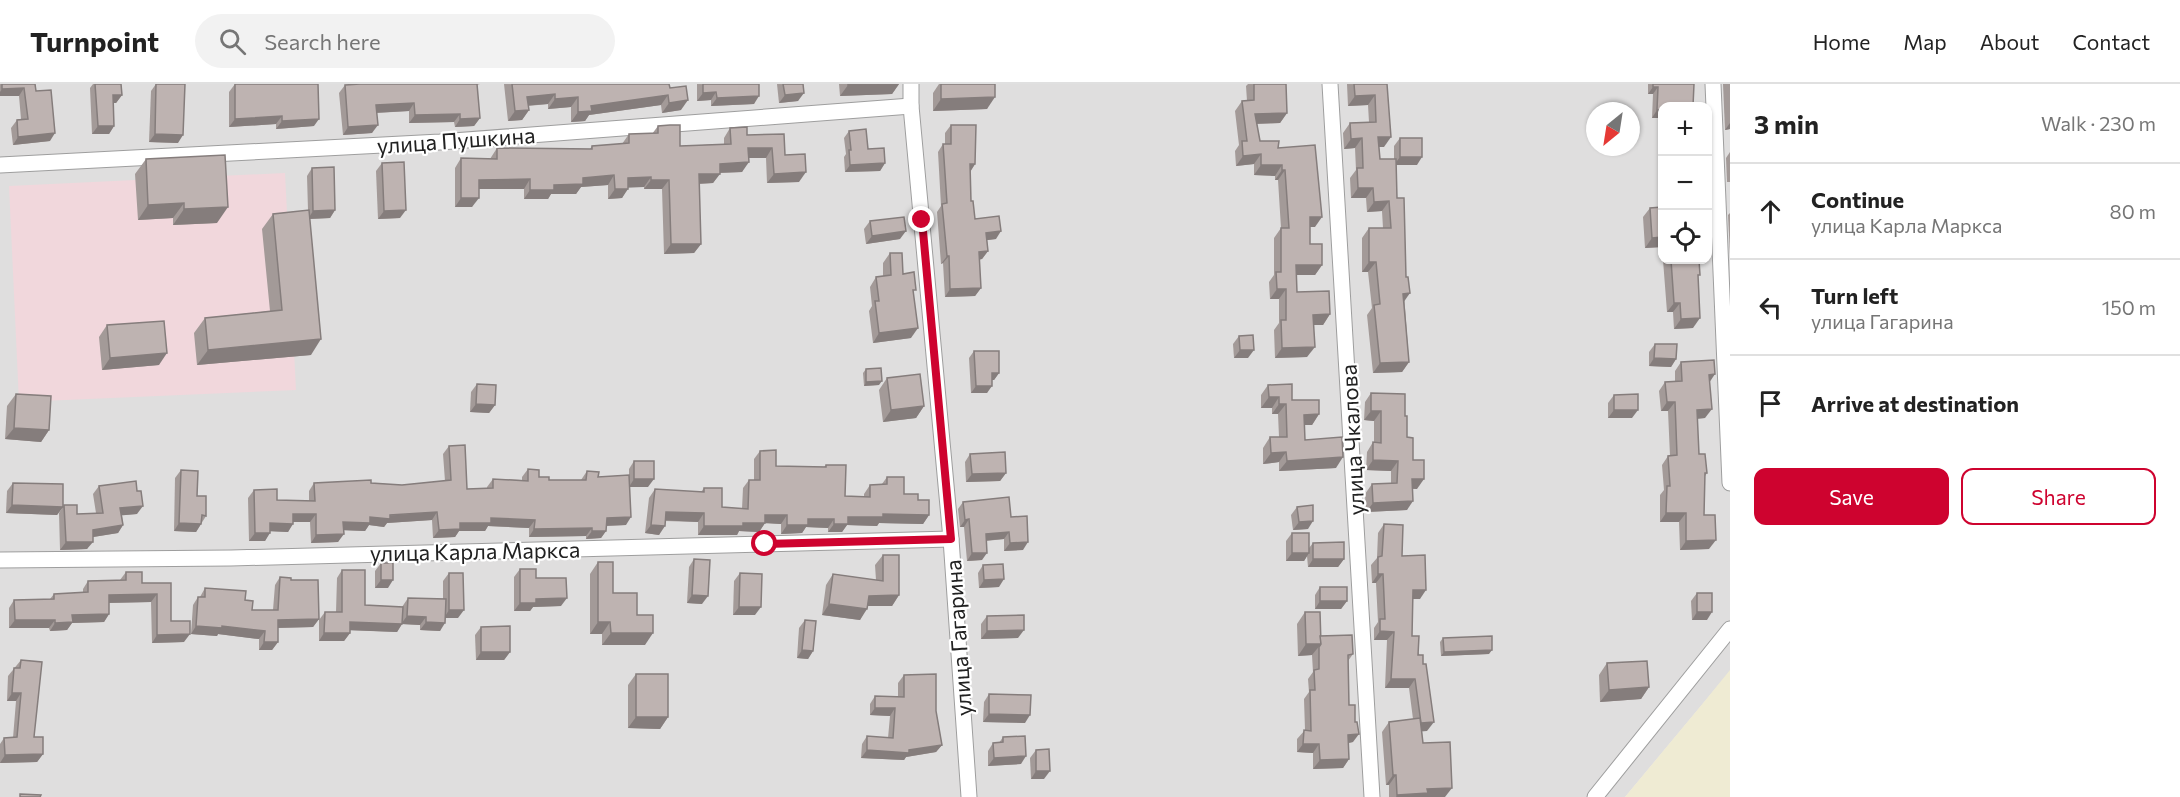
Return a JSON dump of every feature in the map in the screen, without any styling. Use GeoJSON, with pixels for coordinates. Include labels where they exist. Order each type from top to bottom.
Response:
{"type":"FeatureCollection","features":[{"type":"Feature","properties":{"kind":"street","name":"улица Гагарина"},"geometry":{"type":"LineString","coordinates":[[911,84],[911,106],[951,539],[969,797]]}},
{"type":"Feature","properties":{"kind":"street","name":"улица Чкалова"},"geometry":{"type":"LineString","coordinates":[[1330,84],[1372,797]]}},
{"type":"Feature","properties":{"kind":"street"},"geometry":{"type":"LineString","coordinates":[[1713,84],[1730,483]]}},
{"type":"Feature","properties":{"kind":"street","name":"улица Пушкина"},"geometry":{"type":"LineString","coordinates":[[0,165],[441,142],[911,106]]}},
{"type":"Feature","properties":{"kind":"street","name":"улица Карла Маркса"},"geometry":{"type":"LineString","coordinates":[[0,560],[231,558],[951,539]]}},
{"type":"Feature","properties":{"kind":"street"},"geometry":{"type":"LineString","coordinates":[[1595,797],[1730,630]]}},
{"type":"Feature","properties":{"kind":"shaded area"},"geometry":{"type":"Polygon","coordinates":[[[0,84],[1730,84],[1730,671],[1625,797],[0,797],[0,84]]]}},
{"type":"Feature","properties":{"kind":"shaded area"},"geometry":{"type":"Polygon","coordinates":[[[285,173],[296,390],[19,402],[9,186],[285,173]]]}},
{"type":"Feature","properties":{"kind":"shaded area"},"geometry":{"type":"Polygon","coordinates":[[[1730,670],[1730,797],[1625,797],[1704,702],[1730,670]]]}},
{"type":"Feature","properties":{"kind":"building"},"geometry":{"type":"Polygon","coordinates":[[[2,84],[35,84],[36,91],[51,90],[55,133],[18,137],[17,120],[28,119],[24,88],[2,89],[2,84]]]}},
{"type":"Feature","properties":{"kind":"building"},"geometry":{"type":"Polygon","coordinates":[[[95,84],[121,84],[122,95],[113,95],[114,126],[98,126],[95,84]]]}},
{"type":"Feature","properties":{"kind":"building"},"geometry":{"type":"Polygon","coordinates":[[[156,84],[185,84],[183,135],[155,134],[156,84]]]}},
{"type":"Feature","properties":{"kind":"building"},"geometry":{"type":"Polygon","coordinates":[[[235,84],[318,84],[319,119],[282,121],[282,116],[235,119],[235,84]]]}},
{"type":"Feature","properties":{"kind":"building"},"geometry":{"type":"Polygon","coordinates":[[[477,84],[480,118],[460,119],[460,114],[415,115],[414,103],[376,105],[378,125],[348,127],[345,85],[477,84]]]}},
{"type":"Feature","properties":{"kind":"building"},"geometry":{"type":"Polygon","coordinates":[[[512,84],[669,84],[670,88],[686,86],[688,100],[669,103],[668,95],[591,106],[592,111],[578,112],[578,97],[555,99],[555,94],[527,97],[529,110],[515,111],[512,84]]]}},
{"type":"Feature","properties":{"kind":"building"},"geometry":{"type":"Polygon","coordinates":[[[703,84],[759,84],[759,96],[717,98],[716,92],[703,93],[703,84]]]}},
{"type":"Feature","properties":{"kind":"building"},"geometry":{"type":"Polygon","coordinates":[[[783,84],[803,84],[804,93],[785,95],[783,84]]]}},
{"type":"Feature","properties":{"kind":"building"},"geometry":{"type":"Polygon","coordinates":[[[941,84],[995,84],[995,97],[941,99],[941,84]]]}},
{"type":"Feature","properties":{"kind":"building"},"geometry":{"type":"Polygon","coordinates":[[[1254,84],[1286,84],[1287,113],[1255,114],[1260,141],[1279,141],[1278,148],[1315,145],[1322,217],[1310,217],[1310,244],[1322,244],[1322,265],[1296,265],[1297,292],[1329,291],[1330,314],[1313,315],[1315,347],[1282,348],[1281,320],[1286,320],[1286,289],[1277,289],[1276,272],[1281,272],[1281,228],[1289,228],[1285,170],[1282,170],[1282,165],[1261,165],[1261,154],[1243,156],[1242,141],[1247,141],[1242,101],[1254,100],[1254,84]]]}},
{"type":"Feature","properties":{"kind":"building"},"geometry":{"type":"Polygon","coordinates":[[[1354,84],[1387,84],[1391,137],[1378,137],[1380,159],[1396,159],[1397,198],[1404,198],[1406,277],[1408,277],[1410,293],[1403,294],[1409,362],[1380,363],[1374,305],[1380,304],[1376,262],[1369,262],[1369,228],[1391,228],[1389,201],[1374,202],[1373,188],[1358,188],[1357,168],[1363,168],[1362,138],[1351,139],[1350,123],[1376,122],[1375,95],[1355,96],[1354,84]]]}},
{"type":"Feature","properties":{"kind":"building"},"geometry":{"type":"Polygon","coordinates":[[[1653,84],[1694,84],[1693,102],[1658,102],[1657,110],[1658,87],[1653,87],[1653,84]]]}},
{"type":"Feature","properties":{"kind":"building"},"geometry":{"type":"Polygon","coordinates":[[[680,125],[680,146],[731,144],[730,128],[747,127],[747,135],[784,134],[785,155],[805,154],[806,172],[774,174],[772,148],[748,148],[749,162],[720,164],[720,174],[699,174],[701,244],[671,244],[669,180],[651,180],[651,177],[628,178],[628,189],[615,189],[614,175],[583,178],[583,184],[554,185],[554,190],[530,190],[530,179],[479,180],[479,198],[461,198],[461,158],[497,159],[497,148],[592,149],[592,146],[629,143],[629,134],[658,133],[658,126],[680,125]]]}},
{"type":"Feature","properties":{"kind":"building"},"geometry":{"type":"Polygon","coordinates":[[[951,125],[976,125],[975,164],[970,164],[971,201],[973,201],[975,219],[999,216],[1001,231],[986,233],[988,251],[979,252],[981,288],[950,289],[949,256],[947,256],[942,204],[947,203],[943,144],[951,144],[951,125]]]}},
{"type":"Feature","properties":{"kind":"building"},"geometry":{"type":"Polygon","coordinates":[[[866,129],[868,149],[884,148],[885,163],[850,165],[849,131],[866,129]]]}},
{"type":"Feature","properties":{"kind":"building"},"geometry":{"type":"Polygon","coordinates":[[[1400,138],[1422,138],[1422,157],[1400,157],[1400,138]]]}},
{"type":"Feature","properties":{"kind":"building"},"geometry":{"type":"Polygon","coordinates":[[[225,155],[228,207],[184,209],[184,203],[148,205],[146,159],[225,155]]]}},
{"type":"Feature","properties":{"kind":"building"},"geometry":{"type":"Polygon","coordinates":[[[404,162],[406,210],[384,211],[382,163],[404,162]]]}},
{"type":"Feature","properties":{"kind":"building"},"geometry":{"type":"Polygon","coordinates":[[[334,167],[335,210],[313,211],[312,168],[334,167]]]}},
{"type":"Feature","properties":{"kind":"building"},"geometry":{"type":"Polygon","coordinates":[[[1658,207],[1658,237],[1652,238],[1650,208],[1658,207]]]}},
{"type":"Feature","properties":{"kind":"building"},"geometry":{"type":"Polygon","coordinates":[[[309,210],[321,339],[208,350],[205,318],[282,310],[273,214],[309,210]]]}},
{"type":"Feature","properties":{"kind":"building"},"geometry":{"type":"Polygon","coordinates":[[[904,217],[906,231],[872,236],[870,221],[904,217]]]}},
{"type":"Feature","properties":{"kind":"building"},"geometry":{"type":"Polygon","coordinates":[[[890,253],[902,253],[903,274],[914,272],[916,290],[913,290],[918,328],[879,333],[875,301],[879,301],[876,277],[891,275],[890,253]]]}},
{"type":"Feature","properties":{"kind":"building"},"geometry":{"type":"Polygon","coordinates":[[[1671,264],[1699,264],[1700,318],[1681,319],[1680,303],[1674,303],[1671,264]]]}},
{"type":"Feature","properties":{"kind":"building"},"geometry":{"type":"Polygon","coordinates":[[[164,321],[167,353],[110,358],[107,325],[164,321]]]}},
{"type":"Feature","properties":{"kind":"building"},"geometry":{"type":"Polygon","coordinates":[[[1253,335],[1254,350],[1240,350],[1239,336],[1253,335]]]}},
{"type":"Feature","properties":{"kind":"building"},"geometry":{"type":"Polygon","coordinates":[[[1655,344],[1677,344],[1676,359],[1654,358],[1655,344]]]}},
{"type":"Feature","properties":{"kind":"building"},"geometry":{"type":"Polygon","coordinates":[[[974,351],[999,351],[999,373],[992,373],[992,386],[976,386],[974,351]]]}},
{"type":"Feature","properties":{"kind":"building"},"geometry":{"type":"Polygon","coordinates":[[[1714,360],[1715,374],[1709,375],[1712,409],[1697,410],[1699,454],[1705,454],[1707,473],[1705,473],[1704,515],[1715,515],[1716,540],[1686,541],[1686,513],[1666,513],[1667,486],[1670,486],[1668,456],[1677,455],[1675,402],[1667,402],[1665,382],[1682,381],[1681,362],[1714,360]]]}},
{"type":"Feature","properties":{"kind":"building"},"geometry":{"type":"Polygon","coordinates":[[[881,368],[882,381],[866,382],[866,369],[881,368]]]}},
{"type":"Feature","properties":{"kind":"building"},"geometry":{"type":"Polygon","coordinates":[[[920,374],[924,406],[891,410],[887,378],[920,374]]]}},
{"type":"Feature","properties":{"kind":"building"},"geometry":{"type":"Polygon","coordinates":[[[477,384],[496,385],[495,405],[476,404],[477,384]]]}},
{"type":"Feature","properties":{"kind":"building"},"geometry":{"type":"Polygon","coordinates":[[[1292,384],[1292,400],[1319,400],[1319,414],[1304,415],[1305,440],[1342,437],[1343,457],[1287,461],[1286,452],[1271,453],[1270,437],[1287,437],[1286,404],[1279,404],[1279,397],[1269,397],[1268,385],[1292,384]]]}},
{"type":"Feature","properties":{"kind":"building"},"geometry":{"type":"Polygon","coordinates":[[[1371,393],[1405,394],[1407,437],[1413,438],[1413,460],[1424,460],[1424,479],[1412,479],[1413,501],[1373,503],[1372,484],[1397,483],[1398,461],[1373,460],[1373,442],[1381,443],[1381,411],[1371,411],[1371,393]]]}},
{"type":"Feature","properties":{"kind":"building"},"geometry":{"type":"Polygon","coordinates":[[[16,394],[51,396],[49,430],[14,428],[16,394]]]}},
{"type":"Feature","properties":{"kind":"building"},"geometry":{"type":"Polygon","coordinates":[[[1638,394],[1638,410],[1614,410],[1614,395],[1638,394]]]}},
{"type":"Feature","properties":{"kind":"building"},"geometry":{"type":"Polygon","coordinates":[[[465,445],[467,489],[493,488],[493,479],[528,481],[528,469],[539,470],[539,477],[549,477],[549,480],[586,480],[587,471],[599,472],[598,477],[629,475],[631,517],[607,518],[606,531],[592,531],[592,528],[534,529],[535,520],[491,518],[491,523],[460,523],[460,529],[439,530],[437,512],[390,515],[390,519],[370,517],[370,523],[343,522],[344,534],[316,535],[316,514],[293,514],[293,524],[270,523],[270,533],[255,533],[254,490],[277,489],[277,500],[315,501],[314,483],[371,480],[371,483],[402,485],[451,480],[449,446],[465,445]]]}},
{"type":"Feature","properties":{"kind":"building"},"geometry":{"type":"Polygon","coordinates":[[[776,450],[776,466],[846,465],[845,496],[870,497],[870,485],[887,484],[887,477],[904,477],[904,494],[918,494],[918,500],[929,500],[929,515],[883,514],[883,517],[848,517],[848,524],[834,524],[834,519],[808,519],[808,525],[787,525],[787,515],[765,515],[765,523],[743,523],[743,526],[704,526],[704,513],[666,512],[665,526],[651,525],[655,489],[704,492],[704,488],[722,488],[722,507],[748,509],[749,480],[760,480],[760,451],[776,450]]]}},
{"type":"Feature","properties":{"kind":"building"},"geometry":{"type":"Polygon","coordinates":[[[1005,452],[1006,473],[972,474],[970,454],[1005,452]]]}},
{"type":"Feature","properties":{"kind":"building"},"geometry":{"type":"Polygon","coordinates":[[[634,461],[654,461],[654,479],[634,479],[634,461]]]}},
{"type":"Feature","properties":{"kind":"building"},"geometry":{"type":"Polygon","coordinates":[[[181,470],[198,471],[197,496],[206,496],[206,516],[202,515],[201,524],[179,523],[181,470]]]}},
{"type":"Feature","properties":{"kind":"building"},"geometry":{"type":"Polygon","coordinates":[[[136,481],[137,491],[141,491],[143,506],[120,508],[123,525],[93,530],[93,542],[66,542],[64,505],[77,505],[77,514],[103,513],[99,486],[136,481]]]}},
{"type":"Feature","properties":{"kind":"building"},"geometry":{"type":"Polygon","coordinates":[[[13,483],[63,484],[63,507],[12,505],[13,483]]]}},
{"type":"Feature","properties":{"kind":"building"},"geometry":{"type":"Polygon","coordinates":[[[1009,497],[1011,517],[1027,516],[1028,542],[1010,543],[1009,532],[986,534],[987,553],[972,553],[969,519],[965,520],[963,502],[1009,497]]]}},
{"type":"Feature","properties":{"kind":"building"},"geometry":{"type":"Polygon","coordinates":[[[1313,505],[1313,521],[1299,522],[1297,507],[1313,505]]]}},
{"type":"Feature","properties":{"kind":"building"},"geometry":{"type":"Polygon","coordinates":[[[1384,524],[1403,525],[1402,556],[1425,555],[1426,590],[1413,590],[1412,636],[1419,636],[1418,655],[1423,655],[1423,664],[1426,664],[1434,722],[1421,723],[1415,679],[1391,679],[1394,632],[1380,631],[1380,619],[1385,619],[1383,574],[1378,574],[1378,557],[1382,556],[1384,524]]]}},
{"type":"Feature","properties":{"kind":"building"},"geometry":{"type":"Polygon","coordinates":[[[1292,533],[1309,533],[1309,553],[1292,553],[1292,533]]]}},
{"type":"Feature","properties":{"kind":"building"},"geometry":{"type":"Polygon","coordinates":[[[1344,542],[1344,559],[1313,559],[1313,543],[1344,542]]]}},
{"type":"Feature","properties":{"kind":"building"},"geometry":{"type":"Polygon","coordinates":[[[883,555],[899,555],[899,595],[869,596],[867,609],[829,604],[833,574],[883,581],[883,555]]]}},
{"type":"Feature","properties":{"kind":"building"},"geometry":{"type":"Polygon","coordinates":[[[694,559],[710,560],[708,596],[692,595],[694,559]]]}},
{"type":"Feature","properties":{"kind":"building"},"geometry":{"type":"Polygon","coordinates":[[[598,562],[613,562],[613,593],[637,593],[637,615],[653,615],[653,633],[611,633],[610,622],[598,622],[598,562]]]}},
{"type":"Feature","properties":{"kind":"building"},"geometry":{"type":"Polygon","coordinates":[[[381,563],[393,563],[393,580],[381,580],[381,563]]]}},
{"type":"Feature","properties":{"kind":"building"},"geometry":{"type":"Polygon","coordinates":[[[1003,564],[1004,579],[984,580],[983,565],[1003,564]]]}},
{"type":"Feature","properties":{"kind":"building"},"geometry":{"type":"Polygon","coordinates":[[[520,569],[536,569],[536,578],[566,578],[567,598],[536,599],[536,603],[520,603],[520,569]]]}},
{"type":"Feature","properties":{"kind":"building"},"geometry":{"type":"Polygon","coordinates":[[[342,570],[365,570],[365,605],[403,607],[402,624],[350,622],[350,633],[324,633],[325,612],[342,612],[342,570]]]}},
{"type":"Feature","properties":{"kind":"building"},"geometry":{"type":"Polygon","coordinates":[[[126,572],[142,572],[142,583],[171,583],[171,621],[190,621],[190,634],[157,635],[157,594],[109,595],[109,614],[72,615],[73,622],[15,620],[14,600],[54,599],[54,594],[88,592],[88,581],[126,580],[126,572]]]}},
{"type":"Feature","properties":{"kind":"building"},"geometry":{"type":"Polygon","coordinates":[[[449,573],[463,573],[464,610],[449,610],[449,573]]]}},
{"type":"Feature","properties":{"kind":"building"},"geometry":{"type":"Polygon","coordinates":[[[740,573],[762,574],[761,607],[739,607],[740,573]]]}},
{"type":"Feature","properties":{"kind":"building"},"geometry":{"type":"Polygon","coordinates":[[[280,577],[291,578],[291,580],[318,580],[319,619],[278,620],[278,642],[264,642],[265,631],[222,626],[222,628],[196,626],[198,597],[205,597],[205,588],[246,591],[245,600],[253,601],[252,610],[278,610],[280,577]]]}},
{"type":"Feature","properties":{"kind":"building"},"geometry":{"type":"Polygon","coordinates":[[[1320,587],[1347,587],[1347,601],[1320,601],[1320,587]]]}},
{"type":"Feature","properties":{"kind":"building"},"geometry":{"type":"Polygon","coordinates":[[[1697,593],[1712,593],[1712,612],[1697,612],[1697,593]]]}},
{"type":"Feature","properties":{"kind":"building"},"geometry":{"type":"Polygon","coordinates":[[[408,598],[446,599],[445,623],[426,622],[426,617],[407,616],[408,598]]]}},
{"type":"Feature","properties":{"kind":"building"},"geometry":{"type":"Polygon","coordinates":[[[1305,612],[1320,612],[1321,644],[1306,644],[1305,612]]]}},
{"type":"Feature","properties":{"kind":"building"},"geometry":{"type":"Polygon","coordinates":[[[1024,615],[1024,630],[987,631],[987,616],[1024,615]]]}},
{"type":"Feature","properties":{"kind":"building"},"geometry":{"type":"Polygon","coordinates":[[[805,620],[816,621],[813,651],[802,650],[805,620]]]}},
{"type":"Feature","properties":{"kind":"building"},"geometry":{"type":"Polygon","coordinates":[[[510,626],[510,652],[481,652],[481,627],[510,626]]]}},
{"type":"Feature","properties":{"kind":"building"},"geometry":{"type":"Polygon","coordinates":[[[1352,635],[1353,654],[1348,655],[1349,705],[1355,705],[1355,722],[1357,722],[1359,734],[1348,735],[1349,759],[1320,760],[1319,744],[1303,744],[1304,730],[1311,731],[1310,690],[1315,690],[1314,670],[1319,669],[1320,636],[1352,635]]]}},
{"type":"Feature","properties":{"kind":"building"},"geometry":{"type":"Polygon","coordinates":[[[1492,636],[1492,650],[1444,652],[1443,638],[1492,636]]]}},
{"type":"Feature","properties":{"kind":"building"},"geometry":{"type":"Polygon","coordinates":[[[21,660],[42,662],[34,737],[43,737],[43,754],[5,755],[4,738],[17,737],[21,693],[12,693],[14,668],[20,668],[21,660]]]}},
{"type":"Feature","properties":{"kind":"building"},"geometry":{"type":"Polygon","coordinates":[[[1647,661],[1649,687],[1609,690],[1607,663],[1647,661]]]}},
{"type":"Feature","properties":{"kind":"building"},"geometry":{"type":"Polygon","coordinates":[[[636,674],[668,674],[668,717],[636,717],[636,674]]]}},
{"type":"Feature","properties":{"kind":"building"},"geometry":{"type":"Polygon","coordinates":[[[936,674],[936,711],[942,745],[909,750],[909,753],[867,750],[867,736],[893,738],[895,708],[875,708],[875,696],[904,697],[904,675],[936,674]]]}},
{"type":"Feature","properties":{"kind":"building"},"geometry":{"type":"Polygon","coordinates":[[[989,694],[1031,695],[1030,715],[989,714],[989,694]]]}},
{"type":"Feature","properties":{"kind":"building"},"geometry":{"type":"Polygon","coordinates":[[[1420,718],[1423,743],[1450,742],[1452,788],[1427,789],[1428,793],[1397,795],[1389,722],[1420,718]]]}},
{"type":"Feature","properties":{"kind":"building"},"geometry":{"type":"Polygon","coordinates":[[[1025,736],[1026,756],[994,758],[993,743],[1003,742],[1003,737],[1025,736]]]}},
{"type":"Feature","properties":{"kind":"building"},"geometry":{"type":"Polygon","coordinates":[[[1049,749],[1050,771],[1036,771],[1036,750],[1049,749]]]}},
{"type":"Feature","properties":{"kind":"building"},"geometry":{"type":"Polygon","coordinates":[[[20,794],[41,795],[40,797],[20,797],[20,794]]]}},
{"type":"Feature","properties":{"kind":"route"},"geometry":{"type":"LineString","coordinates":[[765,544],[951,539],[922,220]]}}]}
